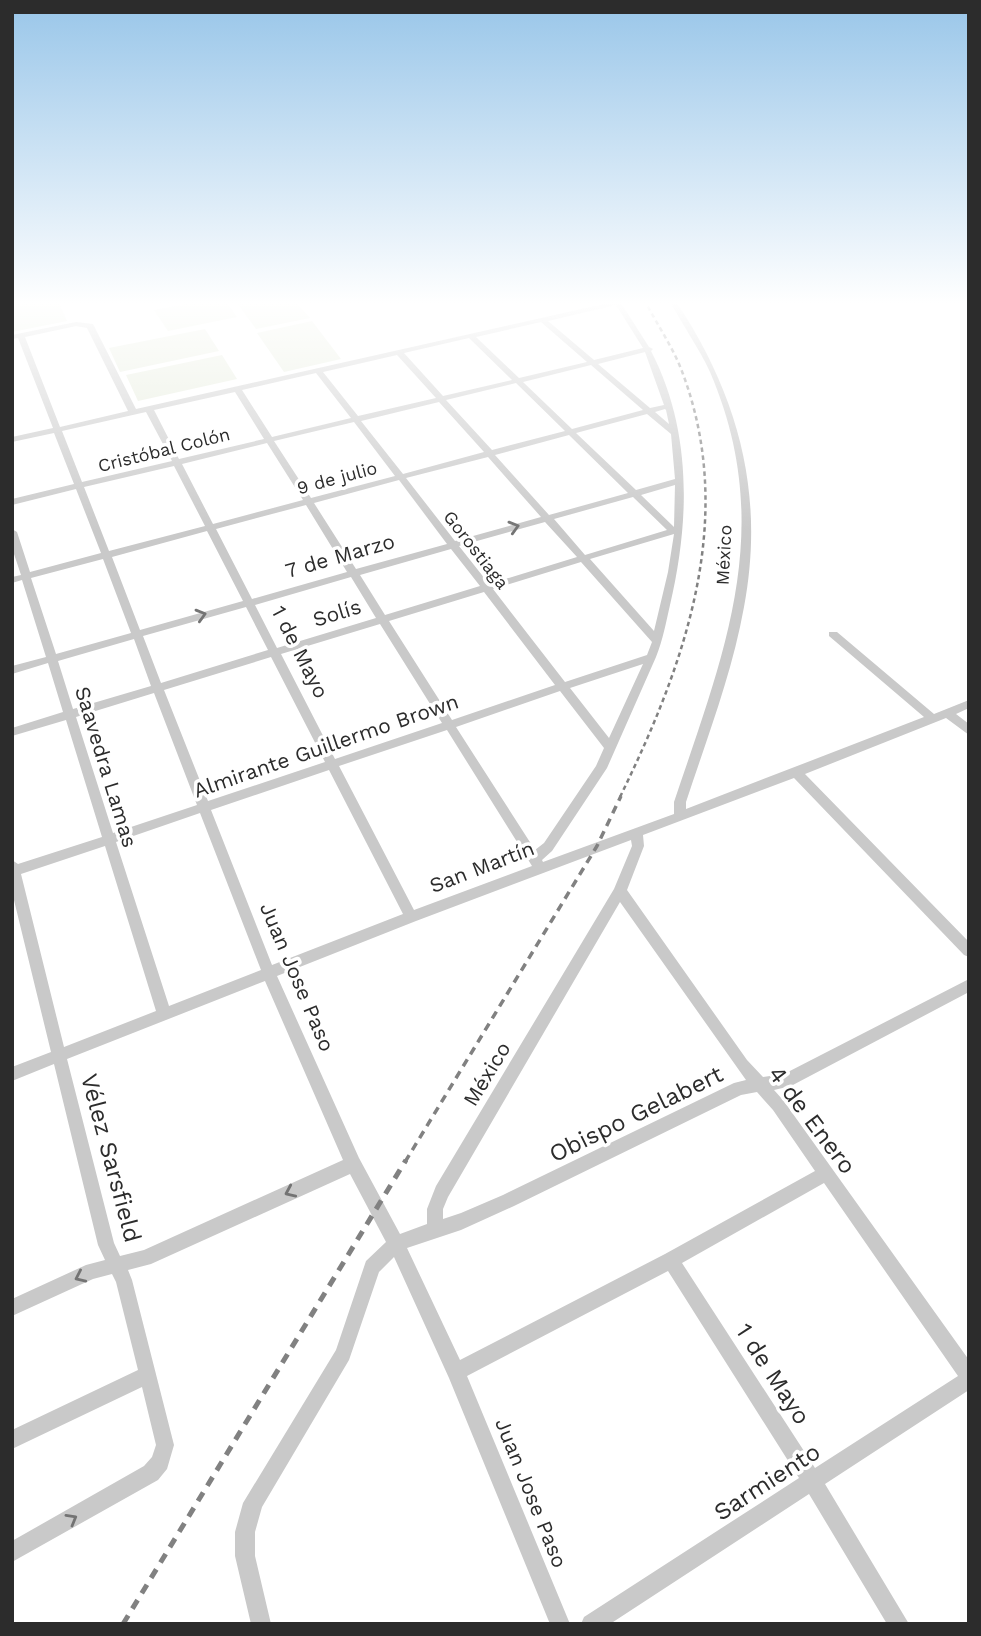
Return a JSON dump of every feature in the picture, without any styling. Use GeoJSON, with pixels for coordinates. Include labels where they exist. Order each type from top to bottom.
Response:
{"type":"FeatureCollection","features":[{"type":"Feature","properties":{"kind":"street","name":"Juan Jose Paso"},"geometry":{"type":"LineString","coordinates":[[34,379],[270,974],[353,1164],[396,1243],[456,1372],[560,1624]]}},
{"type":"Feature","properties":{"kind":"street"},"geometry":{"type":"LineString","coordinates":[[117,379],[133,412]]}},
{"type":"Feature","properties":{"kind":"street"},"geometry":{"type":"LineString","coordinates":[[12,440],[278,379]]}},
{"type":"Feature","properties":{"kind":"street","name":"Gorostiaga"},"geometry":{"type":"LineString","coordinates":[[325,379],[610,748]]}},
{"type":"Feature","properties":{"kind":"street"},"geometry":{"type":"LineString","coordinates":[[423,379],[657,641]]}},
{"type":"Feature","properties":{"kind":"street"},"geometry":{"type":"LineString","coordinates":[[610,379],[674,433]]}},
{"type":"Feature","properties":{"kind":"street"},"geometry":{"type":"LineString","coordinates":[[237,389],[537,864],[601,768],[657,641],[676,531],[679,481],[669,406],[660,379]]}},
{"type":"Feature","properties":{"kind":"street","name":"México"},"geometry":{"type":"LineString","coordinates":[[680,816],[680,802],[728,655],[744,578],[746,508],[739,452],[717,379]]}},
{"type":"Feature","properties":{"kind":"street"},"geometry":{"type":"LineString","coordinates":[[518,380],[676,531]]}},
{"type":"Feature","properties":{"kind":"street","name":"Cristóbal Colón"},"geometry":{"type":"LineString","coordinates":[[12,502],[518,380]]}},
{"type":"Feature","properties":{"kind":"street","name":"9 de julio"},"geometry":{"type":"LineString","coordinates":[[12,580],[669,406]]}},
{"type":"Feature","properties":{"kind":"street","name":"1 de Mayo"},"geometry":{"type":"LineString","coordinates":[[149,409],[411,917]]}},
{"type":"Feature","properties":{"kind":"street","name":"7 de Marzo"},"geometry":{"type":"LineString","coordinates":[[12,670],[679,481]]}},
{"type":"Feature","properties":{"kind":"street","name":"Saavedra Lamas"},"geometry":{"type":"LineString","coordinates":[[12,531],[164,1014]]}},
{"type":"Feature","properties":{"kind":"street","name":"Solís"},"geometry":{"type":"LineString","coordinates":[[12,732],[676,531]]}},
{"type":"Feature","properties":{"kind":"street"},"geometry":{"type":"LineString","coordinates":[[833,634],[932,718]]}},
{"type":"Feature","properties":{"kind":"street","name":"Almirante Guillermo Brown"},"geometry":{"type":"LineString","coordinates":[[14,876],[108,839],[651,657]]}},
{"type":"Feature","properties":{"kind":"street","name":"San Martín"},"geometry":{"type":"LineString","coordinates":[[12,1074],[270,974],[537,864],[636,832],[796,774],[969,705]]}},
{"type":"Feature","properties":{"kind":"street"},"geometry":{"type":"LineString","coordinates":[[948,713],[969,731]]}},
{"type":"Feature","properties":{"kind":"street"},"geometry":{"type":"LineString","coordinates":[[796,774],[969,950]]}},
{"type":"Feature","properties":{"kind":"street","name":"México"},"geometry":{"type":"LineString","coordinates":[[435,1228],[435,1209],[442,1192],[620,891],[638,846],[636,832]]}},
{"type":"Feature","properties":{"kind":"street","name":"Vélez Sarsfield"},"geometry":{"type":"LineString","coordinates":[[12,1552],[151,1474],[160,1462],[165,1445],[124,1280],[106,1245],[14,876]]}},
{"type":"Feature","properties":{"kind":"street","name":"4 de Enero"},"geometry":{"type":"LineString","coordinates":[[620,891],[742,1065],[778,1105],[969,1377]]}},
{"type":"Feature","properties":{"kind":"street","name":"Obispo Gelabert"},"geometry":{"type":"LineString","coordinates":[[396,1243],[472,1218],[739,1088],[786,1081],[969,985]]}},
{"type":"Feature","properties":{"kind":"street"},"geometry":{"type":"LineString","coordinates":[[12,1308],[92,1271],[145,1258],[353,1164]]}},
{"type":"Feature","properties":{"kind":"street"},"geometry":{"type":"LineString","coordinates":[[456,1372],[671,1260],[825,1174]]}},
{"type":"Feature","properties":{"kind":"street"},"geometry":{"type":"LineString","coordinates":[[261,1624],[245,1556],[245,1532],[253,1503],[344,1354],[372,1266],[396,1243]]}},
{"type":"Feature","properties":{"kind":"street","name":"1 de Mayo"},"geometry":{"type":"LineString","coordinates":[[671,1260],[813,1482],[899,1624]]}},
{"type":"Feature","properties":{"kind":"street"},"geometry":{"type":"LineString","coordinates":[[12,1440],[147,1375]]}},
{"type":"Feature","properties":{"kind":"street","name":"Sarmiento"},"geometry":{"type":"LineString","coordinates":[[590,1624],[813,1482],[969,1377]]}},
{"type":"Feature","properties":{"kind":"green space"},"geometry":{"type":"Polygon","coordinates":[[[128,379],[235,379],[138,401],[128,379]]]}},
{"type":"Feature","properties":{"kind":"railway"},"geometry":{"type":"LineString","coordinates":[[620,797],[665,695],[683,643],[696,590],[704,537],[705,483],[698,429],[684,379]]}},
{"type":"Feature","properties":{"kind":"railway"},"geometry":{"type":"LineString","coordinates":[[405,1162],[597,846],[621,796]]}},
{"type":"Feature","properties":{"kind":"railway"},"geometry":{"type":"LineString","coordinates":[[123,1624],[406,1160]]}}]}
